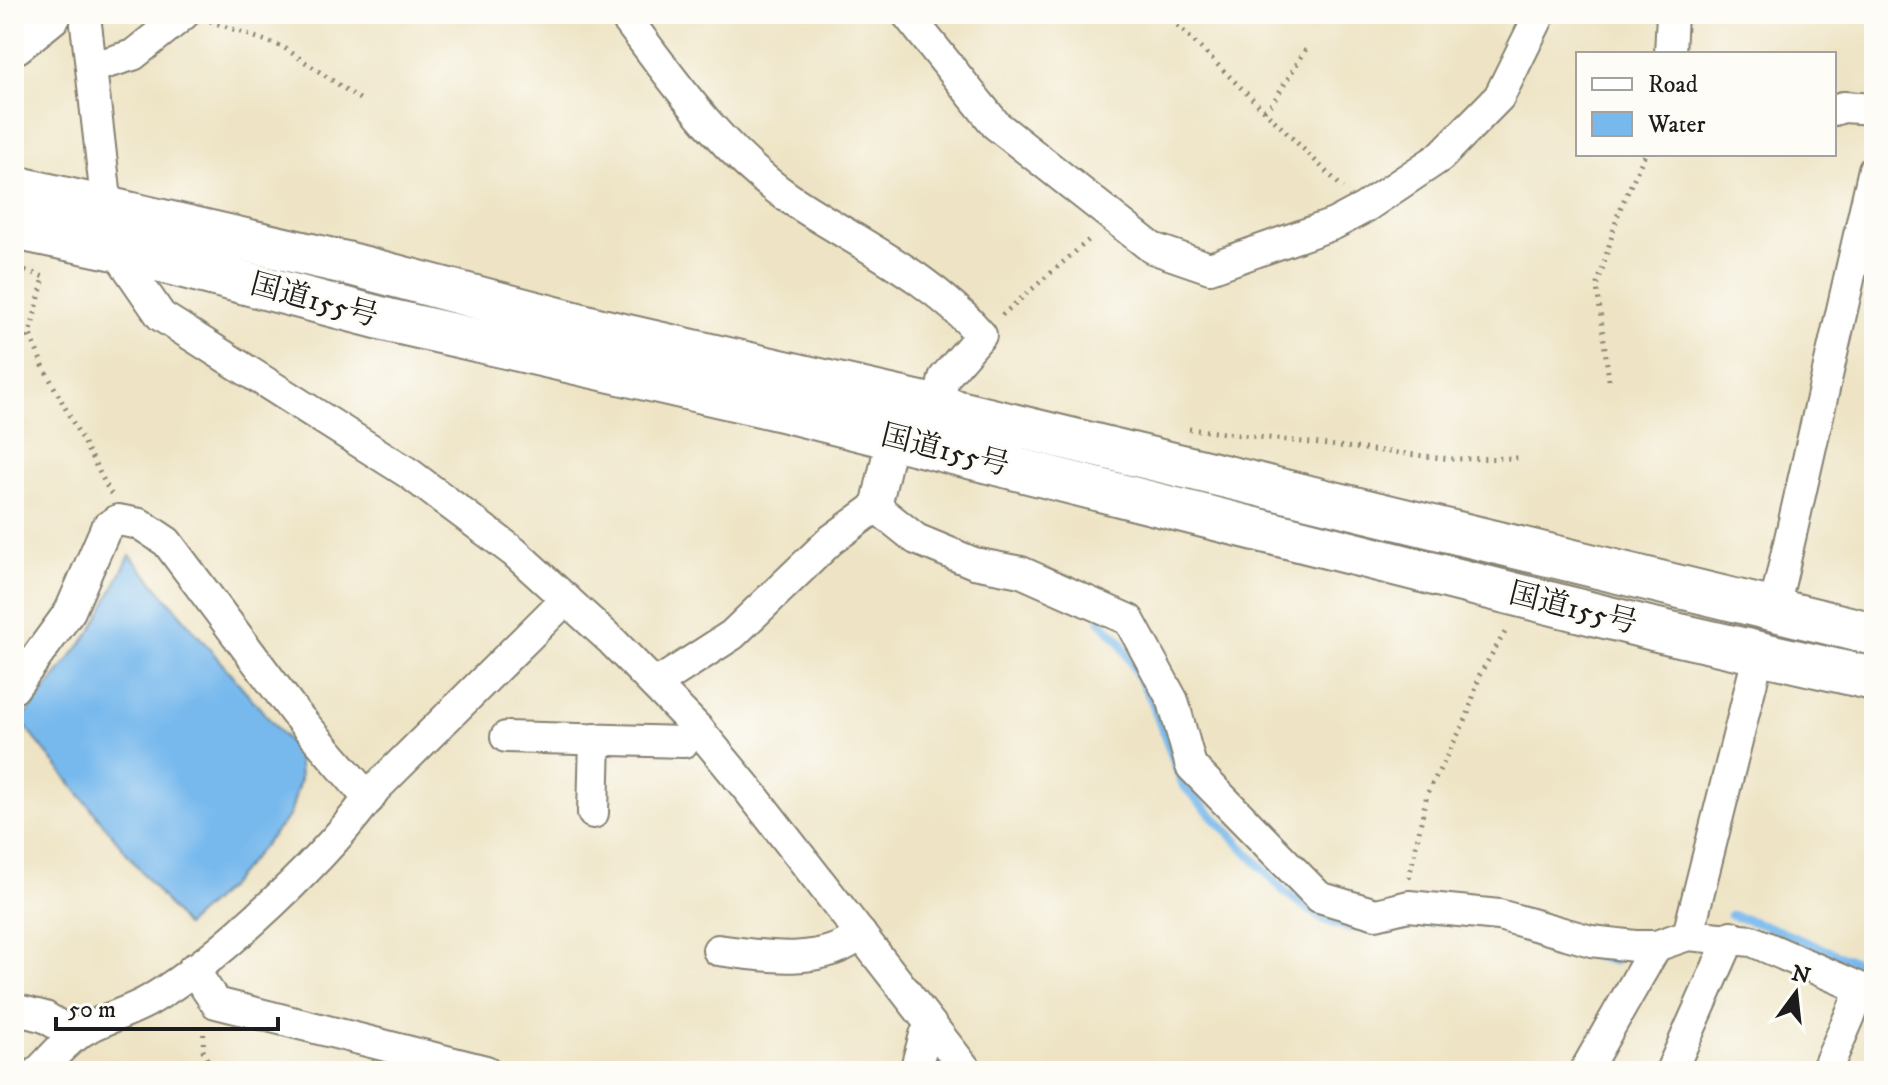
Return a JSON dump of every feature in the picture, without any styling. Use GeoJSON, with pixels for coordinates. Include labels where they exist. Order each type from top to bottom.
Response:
{"type":"FeatureCollection","features":[{"type":"Feature","properties":{"kind":"highway"},"geometry":{"type":"LineString","coordinates":[[14,43],[68,19]]}},
{"type":"Feature","properties":{"kind":"highway","name":"国道155号"},"geometry":{"type":"LineString","coordinates":[[14,187],[350,264],[601,330],[938,407],[1874,634]]}},
{"type":"Feature","properties":{"kind":"highway","name":"国道155号"},"geometry":{"type":"LineString","coordinates":[[14,228],[115,249],[392,321],[892,438],[1522,596],[1874,679]]}},
{"type":"Feature","properties":{"kind":"street"},"geometry":{"type":"LineString","coordinates":[[623,14],[704,121],[752,168],[788,197],[956,306],[981,335],[944,378],[938,407]]}},
{"type":"Feature","properties":{"kind":"street"},"geometry":{"type":"LineString","coordinates":[[907,14],[996,125],[1152,248],[1210,268],[1334,224],[1364,208],[1440,157],[1499,97],[1540,14]]}},
{"type":"Feature","properties":{"kind":"street"},"geometry":{"type":"LineString","coordinates":[[1670,52],[1672,14]]}},
{"type":"Feature","properties":{"kind":"street"},"geometry":{"type":"LineString","coordinates":[[93,67],[133,55],[192,15]]}},
{"type":"Feature","properties":{"kind":"street"},"geometry":{"type":"LineString","coordinates":[[68,19],[93,67],[107,208],[115,249],[161,316],[410,474],[514,552],[566,599],[656,684],[699,730],[967,1071]]}},
{"type":"Feature","properties":{"kind":"street"},"geometry":{"type":"LineString","coordinates":[[1836,109],[1874,109]]}},
{"type":"Feature","properties":{"kind":"street"},"geometry":{"type":"LineString","coordinates":[[1774,609],[1874,169]]}},
{"type":"Feature","properties":{"kind":"street"},"geometry":{"type":"LineString","coordinates":[[656,684],[732,635],[831,540],[876,507],[892,438]]}},
{"type":"Feature","properties":{"kind":"street"},"geometry":{"type":"LineString","coordinates":[[876,507],[916,539],[974,563],[1021,572],[1129,620],[1173,701],[1191,766],[1319,897],[1376,914],[1406,906],[1499,915],[1591,941],[1656,946],[1688,935],[1731,936],[1752,941],[1868,992],[1826,1071]]}},
{"type":"Feature","properties":{"kind":"street"},"geometry":{"type":"LineString","coordinates":[[14,688],[70,611],[106,528],[122,521],[140,524],[167,542],[295,713],[369,799]]}},
{"type":"Feature","properties":{"kind":"street"},"geometry":{"type":"LineString","coordinates":[[39,1071],[76,1036],[150,1000],[220,949],[282,891],[566,599]]}},
{"type":"Feature","properties":{"kind":"street"},"geometry":{"type":"LineString","coordinates":[[1688,935],[1759,653]]}},
{"type":"Feature","properties":{"kind":"street"},"geometry":{"type":"LineString","coordinates":[[506,737],[684,742],[699,730]]}},
{"type":"Feature","properties":{"kind":"street"},"geometry":{"type":"LineString","coordinates":[[593,813],[595,739]]}},
{"type":"Feature","properties":{"kind":"street"},"geometry":{"type":"LineString","coordinates":[[718,950],[775,958],[805,956],[853,941],[861,934]]}},
{"type":"Feature","properties":{"kind":"street"},"geometry":{"type":"LineString","coordinates":[[1671,1071],[1731,936]]}},
{"type":"Feature","properties":{"kind":"street"},"geometry":{"type":"LineString","coordinates":[[1585,1071],[1656,946]]}},
{"type":"Feature","properties":{"kind":"street"},"geometry":{"type":"LineString","coordinates":[[193,969],[216,1003],[486,1071]]}},
{"type":"Feature","properties":{"kind":"street"},"geometry":{"type":"LineString","coordinates":[[14,1009],[45,1017],[76,1036]]}},
{"type":"Feature","properties":{"kind":"street"},"geometry":{"type":"LineString","coordinates":[[915,1071],[925,1035],[932,1028]]}},
{"type":"Feature","properties":{"kind":"path"},"geometry":{"type":"LineString","coordinates":[[1166,14],[1364,208]]}},
{"type":"Feature","properties":{"kind":"path"},"geometry":{"type":"LineString","coordinates":[[192,15],[283,47],[364,102]]}},
{"type":"Feature","properties":{"kind":"path"},"geometry":{"type":"LineString","coordinates":[[1264,110],[1272,104],[1306,49]]}},
{"type":"Feature","properties":{"kind":"path"},"geometry":{"type":"LineString","coordinates":[[1609,380],[1597,287],[1619,211],[1644,156]]}},
{"type":"Feature","properties":{"kind":"path"},"geometry":{"type":"LineString","coordinates":[[981,335],[1096,234]]}},
{"type":"Feature","properties":{"kind":"path"},"geometry":{"type":"LineString","coordinates":[[14,266],[44,277],[30,334],[14,348]]}},
{"type":"Feature","properties":{"kind":"path"},"geometry":{"type":"LineString","coordinates":[[30,334],[122,521]]}},
{"type":"Feature","properties":{"kind":"path"},"geometry":{"type":"LineString","coordinates":[[1169,463],[1177,431],[1182,428],[1451,459],[1519,458]]}},
{"type":"Feature","properties":{"kind":"path"},"geometry":{"type":"LineString","coordinates":[[1406,906],[1427,794],[1467,717],[1480,674],[1515,618],[1522,596]]}},
{"type":"Feature","properties":{"kind":"path"},"geometry":{"type":"LineString","coordinates":[[212,1071],[203,1050],[202,1033],[207,1011],[216,1003]]}},
{"type":"Feature","properties":{"kind":"water"},"geometry":{"type":"Polygon","coordinates":[[[130,555],[298,753],[300,779],[290,815],[228,887],[185,926],[21,721],[92,630],[130,555]]]}},
{"type":"Feature","properties":{"kind":"waterway"},"geometry":{"type":"LineString","coordinates":[[1100,621],[1119,640],[1151,699],[1183,785],[1285,892],[1320,918],[1348,928],[1437,922]]}},
{"type":"Feature","properties":{"kind":"waterway"},"geometry":{"type":"LineString","coordinates":[[1731,915],[1764,925],[1874,970]]}},
{"type":"Feature","properties":{"kind":"waterway"},"geometry":{"type":"LineString","coordinates":[[1588,954],[1614,961]]}}]}
